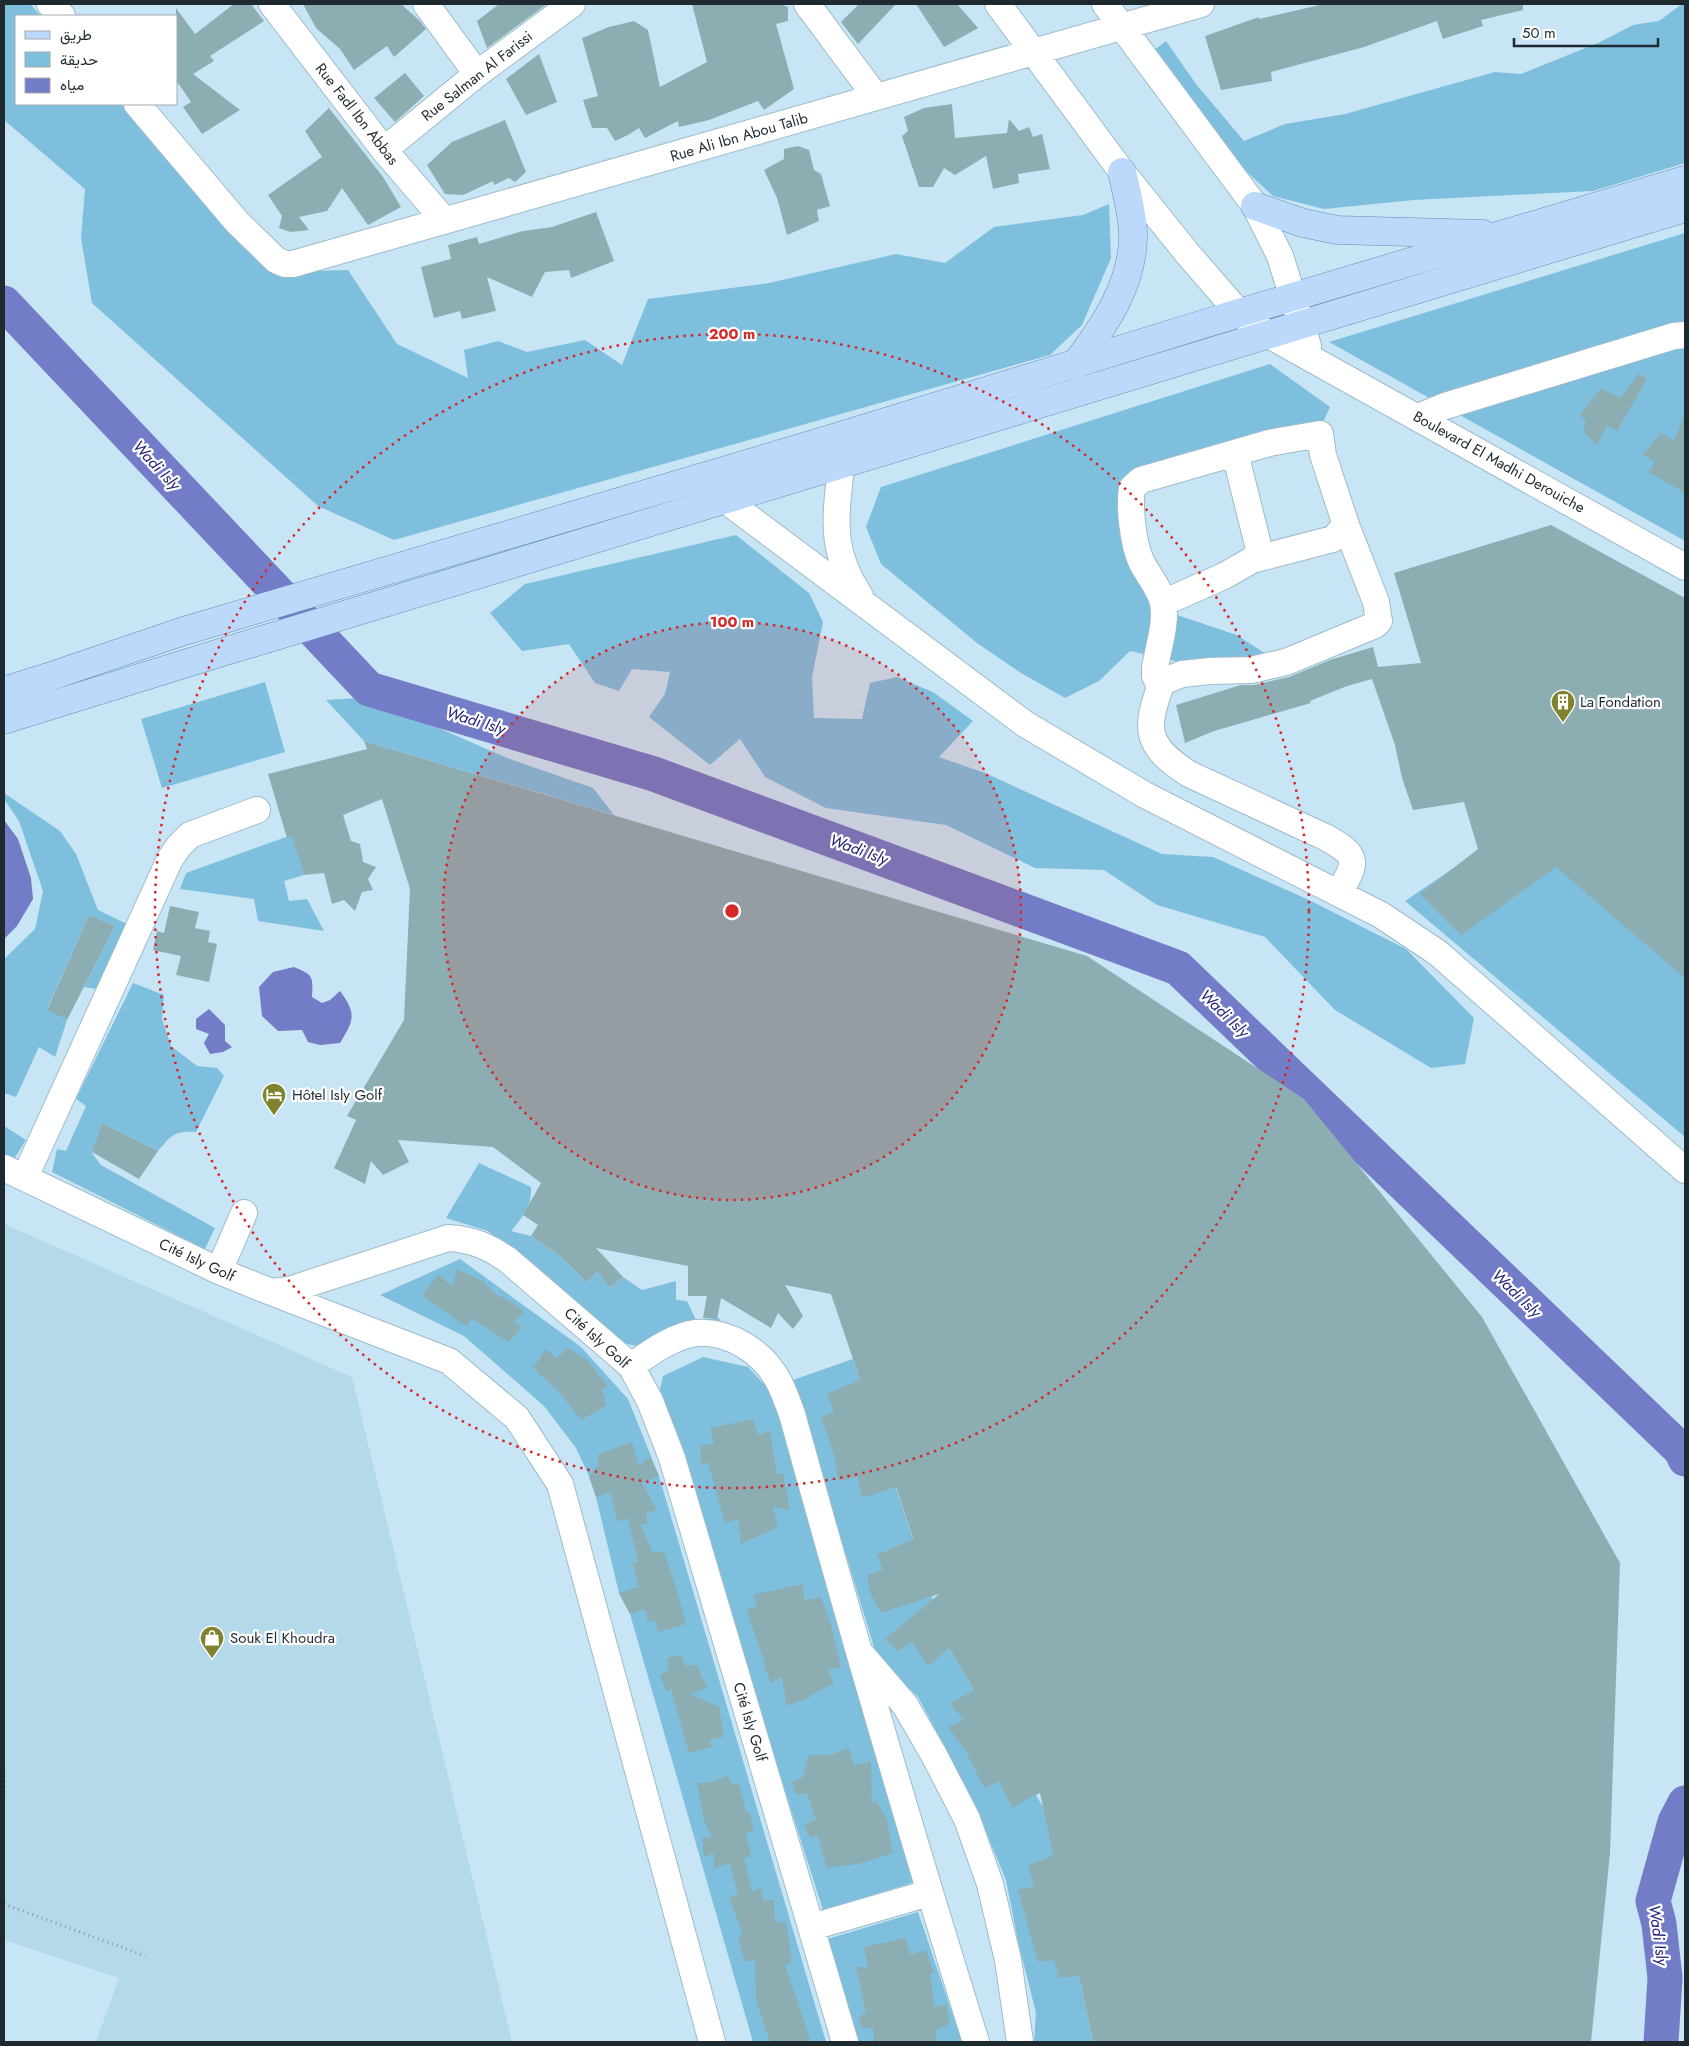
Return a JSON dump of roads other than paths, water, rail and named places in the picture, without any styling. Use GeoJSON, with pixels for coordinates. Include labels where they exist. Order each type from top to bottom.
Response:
{"type":"FeatureCollection","features":[{"type":"Feature","properties":{"kind":"main road"},"geometry":{"type":"LineString","coordinates":[[1075,365],[1104,324],[1119,296],[1130,266],[1131,208],[1122,172]]}},
{"type":"Feature","properties":{"kind":"main road"},"geometry":{"type":"LineString","coordinates":[[4,691],[214,622],[1075,365],[1239,313],[1685,180]]}},
{"type":"Feature","properties":{"kind":"main road"},"geometry":{"type":"LineString","coordinates":[[1255,206],[1303,222],[1337,230],[1507,234]]}},
{"type":"Feature","properties":{"kind":"main road"},"geometry":{"type":"LineString","coordinates":[[4,720],[1685,208]]}},
{"type":"Feature","properties":{"kind":"street"},"geometry":{"type":"LineString","coordinates":[[50,4],[61,15]]}},
{"type":"Feature","properties":{"kind":"street","name":"Rue Fadl Ibn Abbas"},"geometry":{"type":"LineString","coordinates":[[272,4],[384,150],[445,221]]}},
{"type":"Feature","properties":{"kind":"street"},"geometry":{"type":"LineString","coordinates":[[426,4],[477,74]]}},
{"type":"Feature","properties":{"kind":"street","name":"Rue Salman Al Farissi"},"geometry":{"type":"LineString","coordinates":[[384,150],[477,74],[572,4]]}},
{"type":"Feature","properties":{"kind":"street"},"geometry":{"type":"LineString","coordinates":[[807,4],[876,98]]}},
{"type":"Feature","properties":{"kind":"street","name":"Boulevard El Madhi Derouiche"},"geometry":{"type":"LineString","coordinates":[[998,4],[1122,172],[1239,313],[1267,334],[1685,567]]}},
{"type":"Feature","properties":{"kind":"street"},"geometry":{"type":"LineString","coordinates":[[1105,4],[1255,206],[1280,256],[1312,358]]}},
{"type":"Feature","properties":{"kind":"street","name":"Rue Ali Ibn Abou Talib"},"geometry":{"type":"LineString","coordinates":[[138,105],[237,222],[276,260],[285,264],[301,263],[1201,4]]}},
{"type":"Feature","properties":{"kind":"street"},"geometry":{"type":"LineString","coordinates":[[1418,417],[1445,406],[1595,359],[1674,336],[1685,335]]}},
{"type":"Feature","properties":{"kind":"street"},"geometry":{"type":"LineString","coordinates":[[1320,434],[1323,456],[1346,525],[1377,608],[1379,621],[1375,625],[1286,662],[1251,670],[1182,674],[1158,682],[1155,676],[1164,614],[1163,603],[1160,592],[1142,562],[1138,550],[1130,499],[1132,488],[1141,480],[1269,443],[1320,434]]}},
{"type":"Feature","properties":{"kind":"street"},"geometry":{"type":"LineString","coordinates":[[1235,453],[1261,557]]}},
{"type":"Feature","properties":{"kind":"street"},"geometry":{"type":"LineString","coordinates":[[841,464],[836,524],[840,555],[848,578],[865,603]]}},
{"type":"Feature","properties":{"kind":"street"},"geometry":{"type":"LineString","coordinates":[[724,500],[865,603],[1025,724],[1145,794],[1381,915],[1438,953],[1685,1170]]}},
{"type":"Feature","properties":{"kind":"street"},"geometry":{"type":"LineString","coordinates":[[1163,603],[1199,588],[1261,557],[1333,539],[1346,525]]}},
{"type":"Feature","properties":{"kind":"street"},"geometry":{"type":"LineString","coordinates":[[4,680],[48,678]]}},
{"type":"Feature","properties":{"kind":"street"},"geometry":{"type":"LineString","coordinates":[[1162,682],[1153,706],[1150,724],[1151,734],[1159,750],[1189,774],[1341,845],[1349,853],[1353,861],[1352,871],[1339,893]]}},
{"type":"Feature","properties":{"kind":"street"},"geometry":{"type":"LineString","coordinates":[[15,1173],[170,859],[190,835],[257,810]]}},
{"type":"Feature","properties":{"kind":"street","name":"Cité Isly Golf"},"geometry":{"type":"LineString","coordinates":[[15,1173],[219,1271],[271,1292],[289,1290],[448,1238],[473,1240],[492,1249],[508,1260],[631,1366],[650,1401],[672,1458],[845,2042]]}},
{"type":"Feature","properties":{"kind":"street"},"geometry":{"type":"LineString","coordinates":[[219,1271],[244,1213]]}},
{"type":"Feature","properties":{"kind":"street"},"geometry":{"type":"LineString","coordinates":[[271,1292],[449,1362],[517,1418],[560,1484],[712,2042]]}},
{"type":"Feature","properties":{"kind":"street"},"geometry":{"type":"LineString","coordinates":[[631,1366],[658,1348],[696,1333],[721,1336],[741,1342],[761,1358],[778,1380],[792,1414],[857,1649],[929,1894],[976,2042]]}},
{"type":"Feature","properties":{"kind":"street"},"geometry":{"type":"LineString","coordinates":[[857,1649],[905,1705],[934,1755],[966,1819],[990,1884],[1008,1960],[1020,2042]]}},
{"type":"Feature","properties":{"kind":"street"},"geometry":{"type":"LineString","coordinates":[[812,1927],[929,1894]]}},
{"type":"Feature","properties":{"kind":"water"},"geometry":{"type":"Polygon","coordinates":[[[4,820],[18,839],[31,878],[33,899],[17,926],[4,939],[4,820]]]}},
{"type":"Feature","properties":{"kind":"water"},"geometry":{"type":"Polygon","coordinates":[[[294,967],[305,972],[311,978],[312,997],[322,1003],[330,1000],[340,991],[345,999],[352,1017],[351,1023],[340,1043],[320,1045],[308,1042],[302,1030],[278,1031],[262,1016],[259,987],[273,972],[294,967]]]}},
{"type":"Feature","properties":{"kind":"water"},"geometry":{"type":"Polygon","coordinates":[[[209,1009],[225,1025],[225,1041],[232,1047],[223,1052],[210,1054],[204,1043],[209,1034],[196,1029],[196,1019],[209,1009]]]}},
{"type":"Feature","properties":{"kind":"waterway","name":"Wadi Isly"},"geometry":{"type":"LineString","coordinates":[[4,303],[369,689],[654,774],[1178,968],[1681,1450],[1685,1459]]}},
{"type":"Feature","properties":{"kind":"waterway","name":"Wadi Isly"},"geometry":{"type":"LineString","coordinates":[[1661,2042],[1665,1978],[1659,1924],[1653,1901],[1675,1822],[1685,1803]]}},
{"type":"Feature","properties":{"kind":"place","name":"La Fondation"},"geometry":{"type":"Point","coordinates":[1563,723]}},
{"type":"Feature","properties":{"kind":"place","name":"Hôtel Isly Golf"},"geometry":{"type":"Point","coordinates":[274,1116]}},
{"type":"Feature","properties":{"kind":"place","name":"Souk El Khoudra"},"geometry":{"type":"Point","coordinates":[212,1659]}}]}
